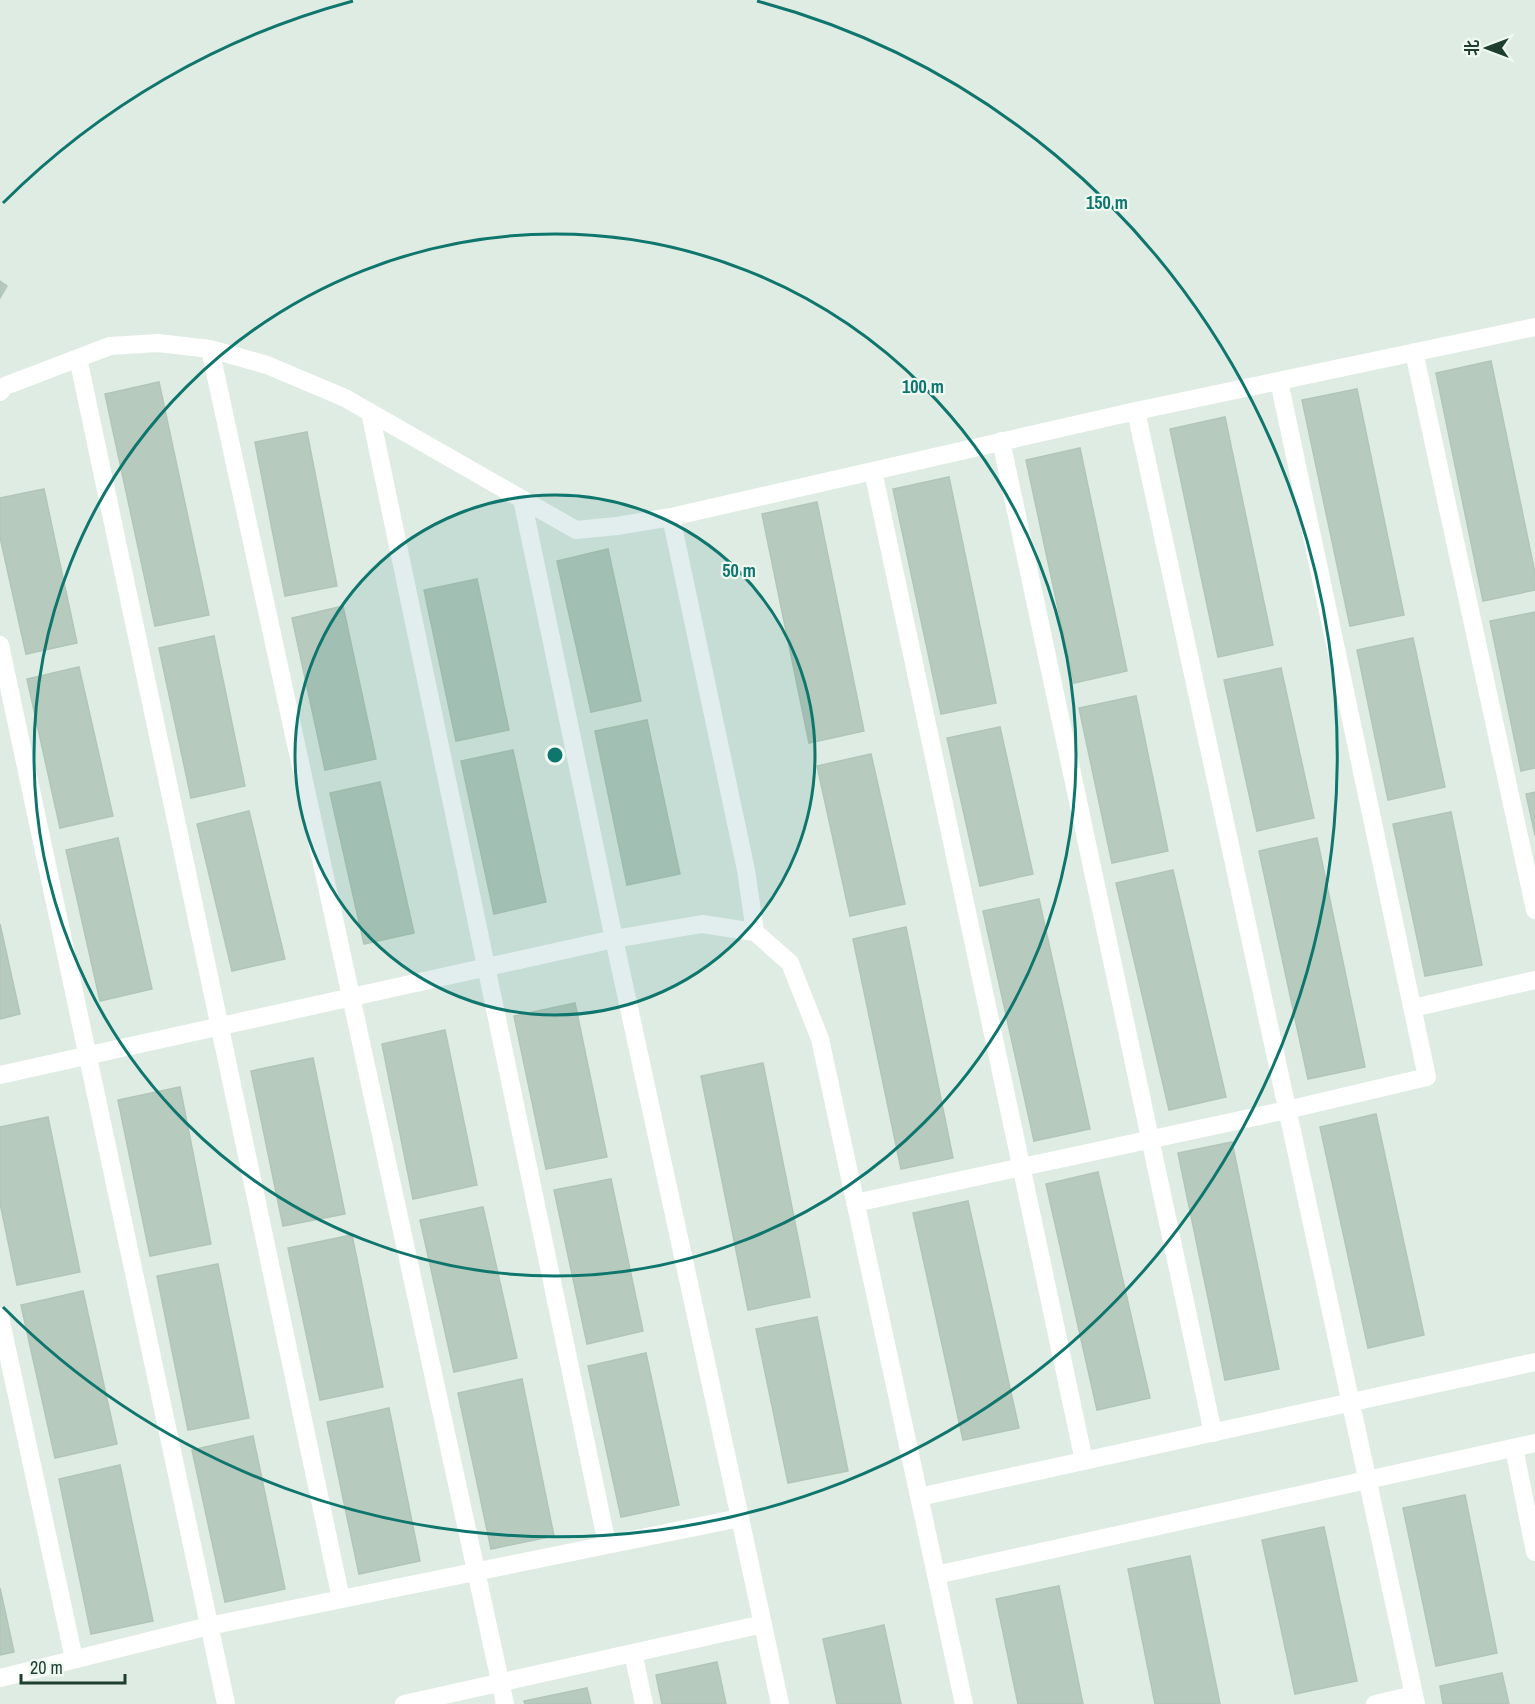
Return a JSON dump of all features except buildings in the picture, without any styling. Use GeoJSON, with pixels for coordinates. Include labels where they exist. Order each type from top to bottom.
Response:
{"type":"FeatureCollection","features":[{"type":"Feature","properties":{"kind":"street"},"geometry":{"type":"LineString","coordinates":[[0,392],[5,386],[110,346],[158,343],[210,349],[267,365],[345,398],[576,530],[617,526],[671,516],[1136,411],[1535,327]]}},
{"type":"Feature","properties":{"kind":"street"},"geometry":{"type":"LineString","coordinates":[[210,349],[505,1704]]}},
{"type":"Feature","properties":{"kind":"street"},"geometry":{"type":"LineString","coordinates":[[1414,352],[1535,910]]}},
{"type":"Feature","properties":{"kind":"street"},"geometry":{"type":"LineString","coordinates":[[78,358],[341,1599]]}},
{"type":"Feature","properties":{"kind":"street"},"geometry":{"type":"LineString","coordinates":[[855,1203],[1287,1110],[1427,1077],[1279,381]]}},
{"type":"Feature","properties":{"kind":"street"},"geometry":{"type":"LineString","coordinates":[[1136,411],[1415,1700],[1375,1704]]}},
{"type":"Feature","properties":{"kind":"street"},"geometry":{"type":"LineString","coordinates":[[370,412],[608,1544]]}},
{"type":"Feature","properties":{"kind":"street"},"geometry":{"type":"LineString","coordinates":[[1001,441],[1213,1433]]}},
{"type":"Feature","properties":{"kind":"street"},"geometry":{"type":"LineString","coordinates":[[873,471],[1084,1461]]}},
{"type":"Feature","properties":{"kind":"street"},"geometry":{"type":"LineString","coordinates":[[522,499],[614,939],[780,1704]]}},
{"type":"Feature","properties":{"kind":"street"},"geometry":{"type":"LineString","coordinates":[[671,516],[746,870],[755,932]]}},
{"type":"Feature","properties":{"kind":"street"},"geometry":{"type":"LineString","coordinates":[[0,645],[226,1704]]}},
{"type":"Feature","properties":{"kind":"street"},"geometry":{"type":"LineString","coordinates":[[0,1075],[614,939],[702,924],[755,932],[790,963],[820,1039],[964,1704]]}},
{"type":"Feature","properties":{"kind":"street"},"geometry":{"type":"LineString","coordinates":[[1413,1008],[1535,980]]}},
{"type":"Feature","properties":{"kind":"street"},"geometry":{"type":"LineString","coordinates":[[0,1317],[74,1659]]}},
{"type":"Feature","properties":{"kind":"street"},"geometry":{"type":"LineString","coordinates":[[919,1497],[1535,1362]]}},
{"type":"Feature","properties":{"kind":"street"},"geometry":{"type":"LineString","coordinates":[[936,1575],[1535,1443]]}},
{"type":"Feature","properties":{"kind":"street"},"geometry":{"type":"LineString","coordinates":[[1514,1448],[1535,1552]]}},
{"type":"Feature","properties":{"kind":"street"},"geometry":{"type":"LineString","coordinates":[[0,1677],[209,1626],[740,1518]]}},
{"type":"Feature","properties":{"kind":"street"},"geometry":{"type":"LineString","coordinates":[[404,1704],[763,1624]]}},
{"type":"Feature","properties":{"kind":"street"},"geometry":{"type":"LineString","coordinates":[[633,1653],[644,1704]]}}]}
